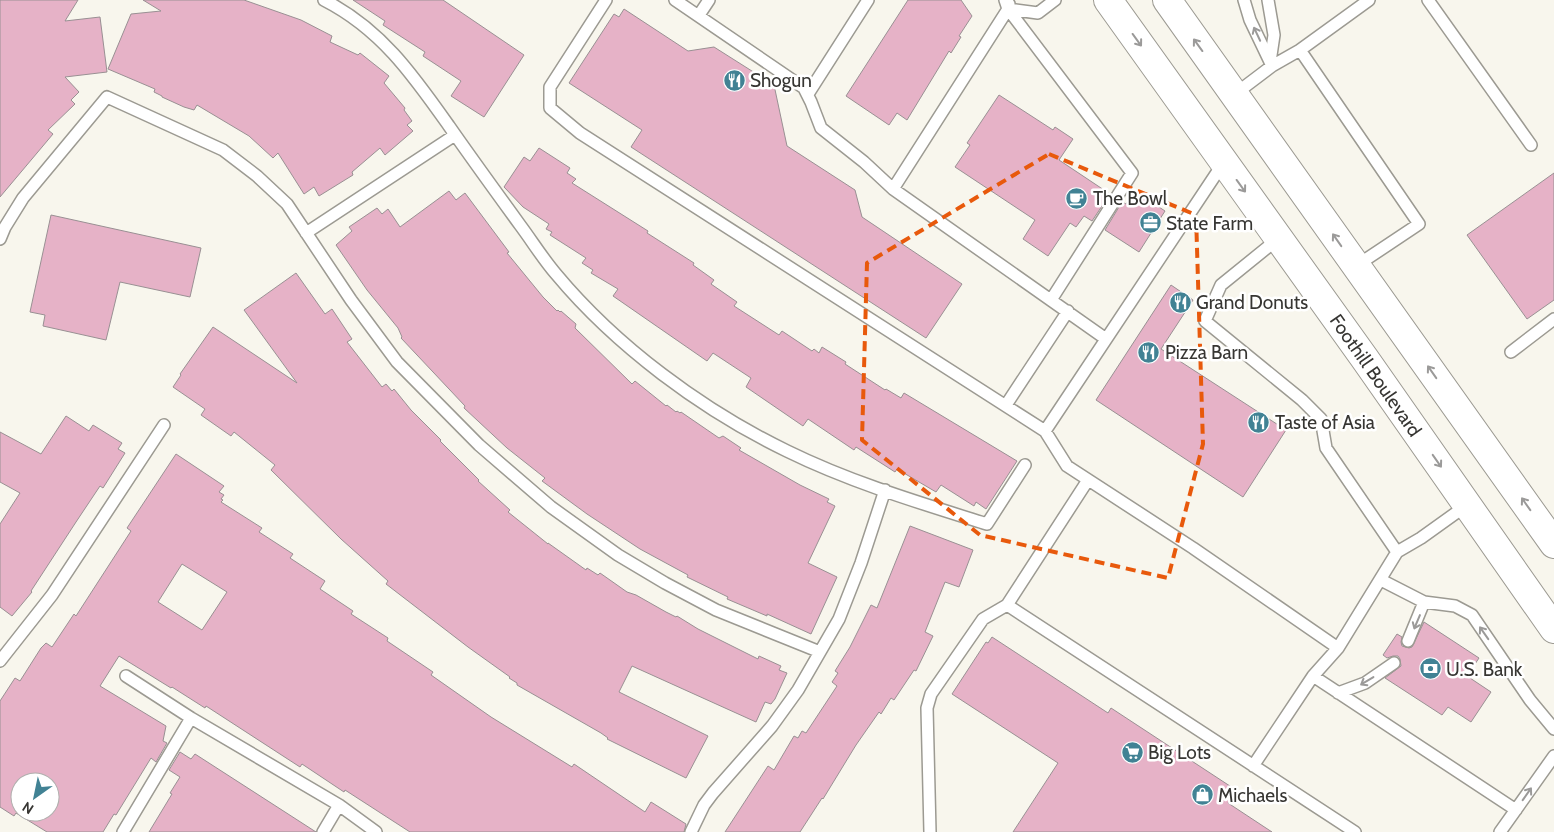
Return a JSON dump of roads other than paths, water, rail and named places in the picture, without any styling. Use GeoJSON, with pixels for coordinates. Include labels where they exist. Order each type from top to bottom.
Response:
{"type":"FeatureCollection","features":[{"type":"Feature","properties":{"kind":"main road","name":"Foothill Boulevard"},"geometry":{"type":"LineString","coordinates":[[1108,0],[1279,238],[1554,629]]}},
{"type":"Feature","properties":{"kind":"main road"},"geometry":{"type":"LineString","coordinates":[[1166,0],[1554,544]]}},
{"type":"Feature","properties":{"kind":"lane"},"geometry":{"type":"LineString","coordinates":[[324,0],[367,27],[396,55],[555,274],[597,318],[640,357],[739,426],[786,451],[822,466],[885,490],[987,524],[1025,465]]}},
{"type":"Feature","properties":{"kind":"lane"},"geometry":{"type":"LineString","coordinates":[[606,0],[550,87],[550,108],[580,133],[1045,431],[1067,466],[1210,559],[1338,648]]}},
{"type":"Feature","properties":{"kind":"lane"},"geometry":{"type":"LineString","coordinates":[[675,0],[804,88],[821,128],[893,188],[1106,339]]}},
{"type":"Feature","properties":{"kind":"lane"},"geometry":{"type":"LineString","coordinates":[[699,15],[709,0]]}},
{"type":"Feature","properties":{"kind":"lane"},"geometry":{"type":"LineString","coordinates":[[808,94],[868,0]]}},
{"type":"Feature","properties":{"kind":"lane"},"geometry":{"type":"LineString","coordinates":[[1008,3],[1038,13],[1055,0]]}},
{"type":"Feature","properties":{"kind":"lane"},"geometry":{"type":"LineString","coordinates":[[1244,0],[1250,20],[1271,64]]}},
{"type":"Feature","properties":{"kind":"lane"},"geometry":{"type":"LineString","coordinates":[[1268,0],[1274,35],[1271,64]]}},
{"type":"Feature","properties":{"kind":"lane"},"geometry":{"type":"LineString","coordinates":[[1234,95],[1271,64],[1300,50],[1369,0]]}},
{"type":"Feature","properties":{"kind":"lane"},"geometry":{"type":"LineString","coordinates":[[1428,0],[1531,146]]}},
{"type":"Feature","properties":{"kind":"lane"},"geometry":{"type":"LineString","coordinates":[[893,188],[1008,3]]}},
{"type":"Feature","properties":{"kind":"lane"},"geometry":{"type":"LineString","coordinates":[[1008,3],[1132,173],[1051,300]]}},
{"type":"Feature","properties":{"kind":"lane"},"geometry":{"type":"LineString","coordinates":[[1300,50],[1419,224],[1356,266]]}},
{"type":"Feature","properties":{"kind":"lane"},"geometry":{"type":"LineString","coordinates":[[0,239],[5,227],[23,198],[107,97],[223,150],[257,176],[287,204],[351,300],[397,362],[479,445],[551,507],[618,555],[665,583],[716,610],[820,652]]}},
{"type":"Feature","properties":{"kind":"lane"},"geometry":{"type":"LineString","coordinates":[[306,233],[455,135]]}},
{"type":"Feature","properties":{"kind":"lane"},"geometry":{"type":"LineString","coordinates":[[1045,431],[1224,162]]}},
{"type":"Feature","properties":{"kind":"lane"},"geometry":{"type":"LineString","coordinates":[[1279,238],[1221,285],[1205,322],[1302,400],[1321,419],[1326,448],[1397,552]]}},
{"type":"Feature","properties":{"kind":"lane"},"geometry":{"type":"LineString","coordinates":[[1006,405],[1068,312]]}},
{"type":"Feature","properties":{"kind":"lane"},"geometry":{"type":"LineString","coordinates":[[1511,352],[1554,319]]}},
{"type":"Feature","properties":{"kind":"lane"},"geometry":{"type":"LineString","coordinates":[[0,662],[52,595],[164,425]]}},
{"type":"Feature","properties":{"kind":"lane"},"geometry":{"type":"LineString","coordinates":[[930,832],[926,708],[931,694],[983,619],[1007,605],[1088,480]]}},
{"type":"Feature","properties":{"kind":"lane"},"geometry":{"type":"LineString","coordinates":[[691,832],[704,804],[772,726],[798,690],[839,619],[885,490]]}},
{"type":"Feature","properties":{"kind":"lane"},"geometry":{"type":"LineString","coordinates":[[1253,766],[1312,676],[1338,648],[1397,552],[1421,538],[1467,504]]}},
{"type":"Feature","properties":{"kind":"lane"},"geometry":{"type":"LineString","coordinates":[[1381,580],[1424,602],[1455,606],[1472,615],[1530,700],[1554,729]]}},
{"type":"Feature","properties":{"kind":"lane"},"geometry":{"type":"LineString","coordinates":[[1408,641],[1424,602]]}},
{"type":"Feature","properties":{"kind":"lane"},"geometry":{"type":"LineString","coordinates":[[1007,605],[1355,832]]}},
{"type":"Feature","properties":{"kind":"lane"},"geometry":{"type":"LineString","coordinates":[[1338,693],[1365,683],[1394,662]]}},
{"type":"Feature","properties":{"kind":"lane"},"geometry":{"type":"LineString","coordinates":[[126,676],[191,718],[339,805],[376,832]]}},
{"type":"Feature","properties":{"kind":"lane"},"geometry":{"type":"LineString","coordinates":[[1312,676],[1516,810]]}},
{"type":"Feature","properties":{"kind":"lane"},"geometry":{"type":"LineString","coordinates":[[123,832],[191,718]]}},
{"type":"Feature","properties":{"kind":"lane"},"geometry":{"type":"LineString","coordinates":[[1500,832],[1554,756]]}},
{"type":"Feature","properties":{"kind":"lane"},"geometry":{"type":"LineString","coordinates":[[323,832],[339,805]]}},
{"type":"Feature","properties":{"kind":"place","name":"Shogun"},"geometry":{"type":"Point","coordinates":[734,80]}},
{"type":"Feature","properties":{"kind":"place","name":"The Bowl"},"geometry":{"type":"Point","coordinates":[1077,198]}},
{"type":"Feature","properties":{"kind":"place","name":"State Farm"},"geometry":{"type":"Point","coordinates":[1150,223]}},
{"type":"Feature","properties":{"kind":"place","name":"Grand Donuts"},"geometry":{"type":"Point","coordinates":[1180,302]}},
{"type":"Feature","properties":{"kind":"place","name":"Pizza Barn"},"geometry":{"type":"Point","coordinates":[1149,352]}},
{"type":"Feature","properties":{"kind":"place","name":"Taste of Asia"},"geometry":{"type":"Point","coordinates":[1259,422]}},
{"type":"Feature","properties":{"kind":"place","name":"U.S. Bank"},"geometry":{"type":"Point","coordinates":[1430,669]}},
{"type":"Feature","properties":{"kind":"place","name":"Big Lots"},"geometry":{"type":"Point","coordinates":[1132,752]}},
{"type":"Feature","properties":{"kind":"place","name":"Michaels"},"geometry":{"type":"Point","coordinates":[1202,795]}}]}
